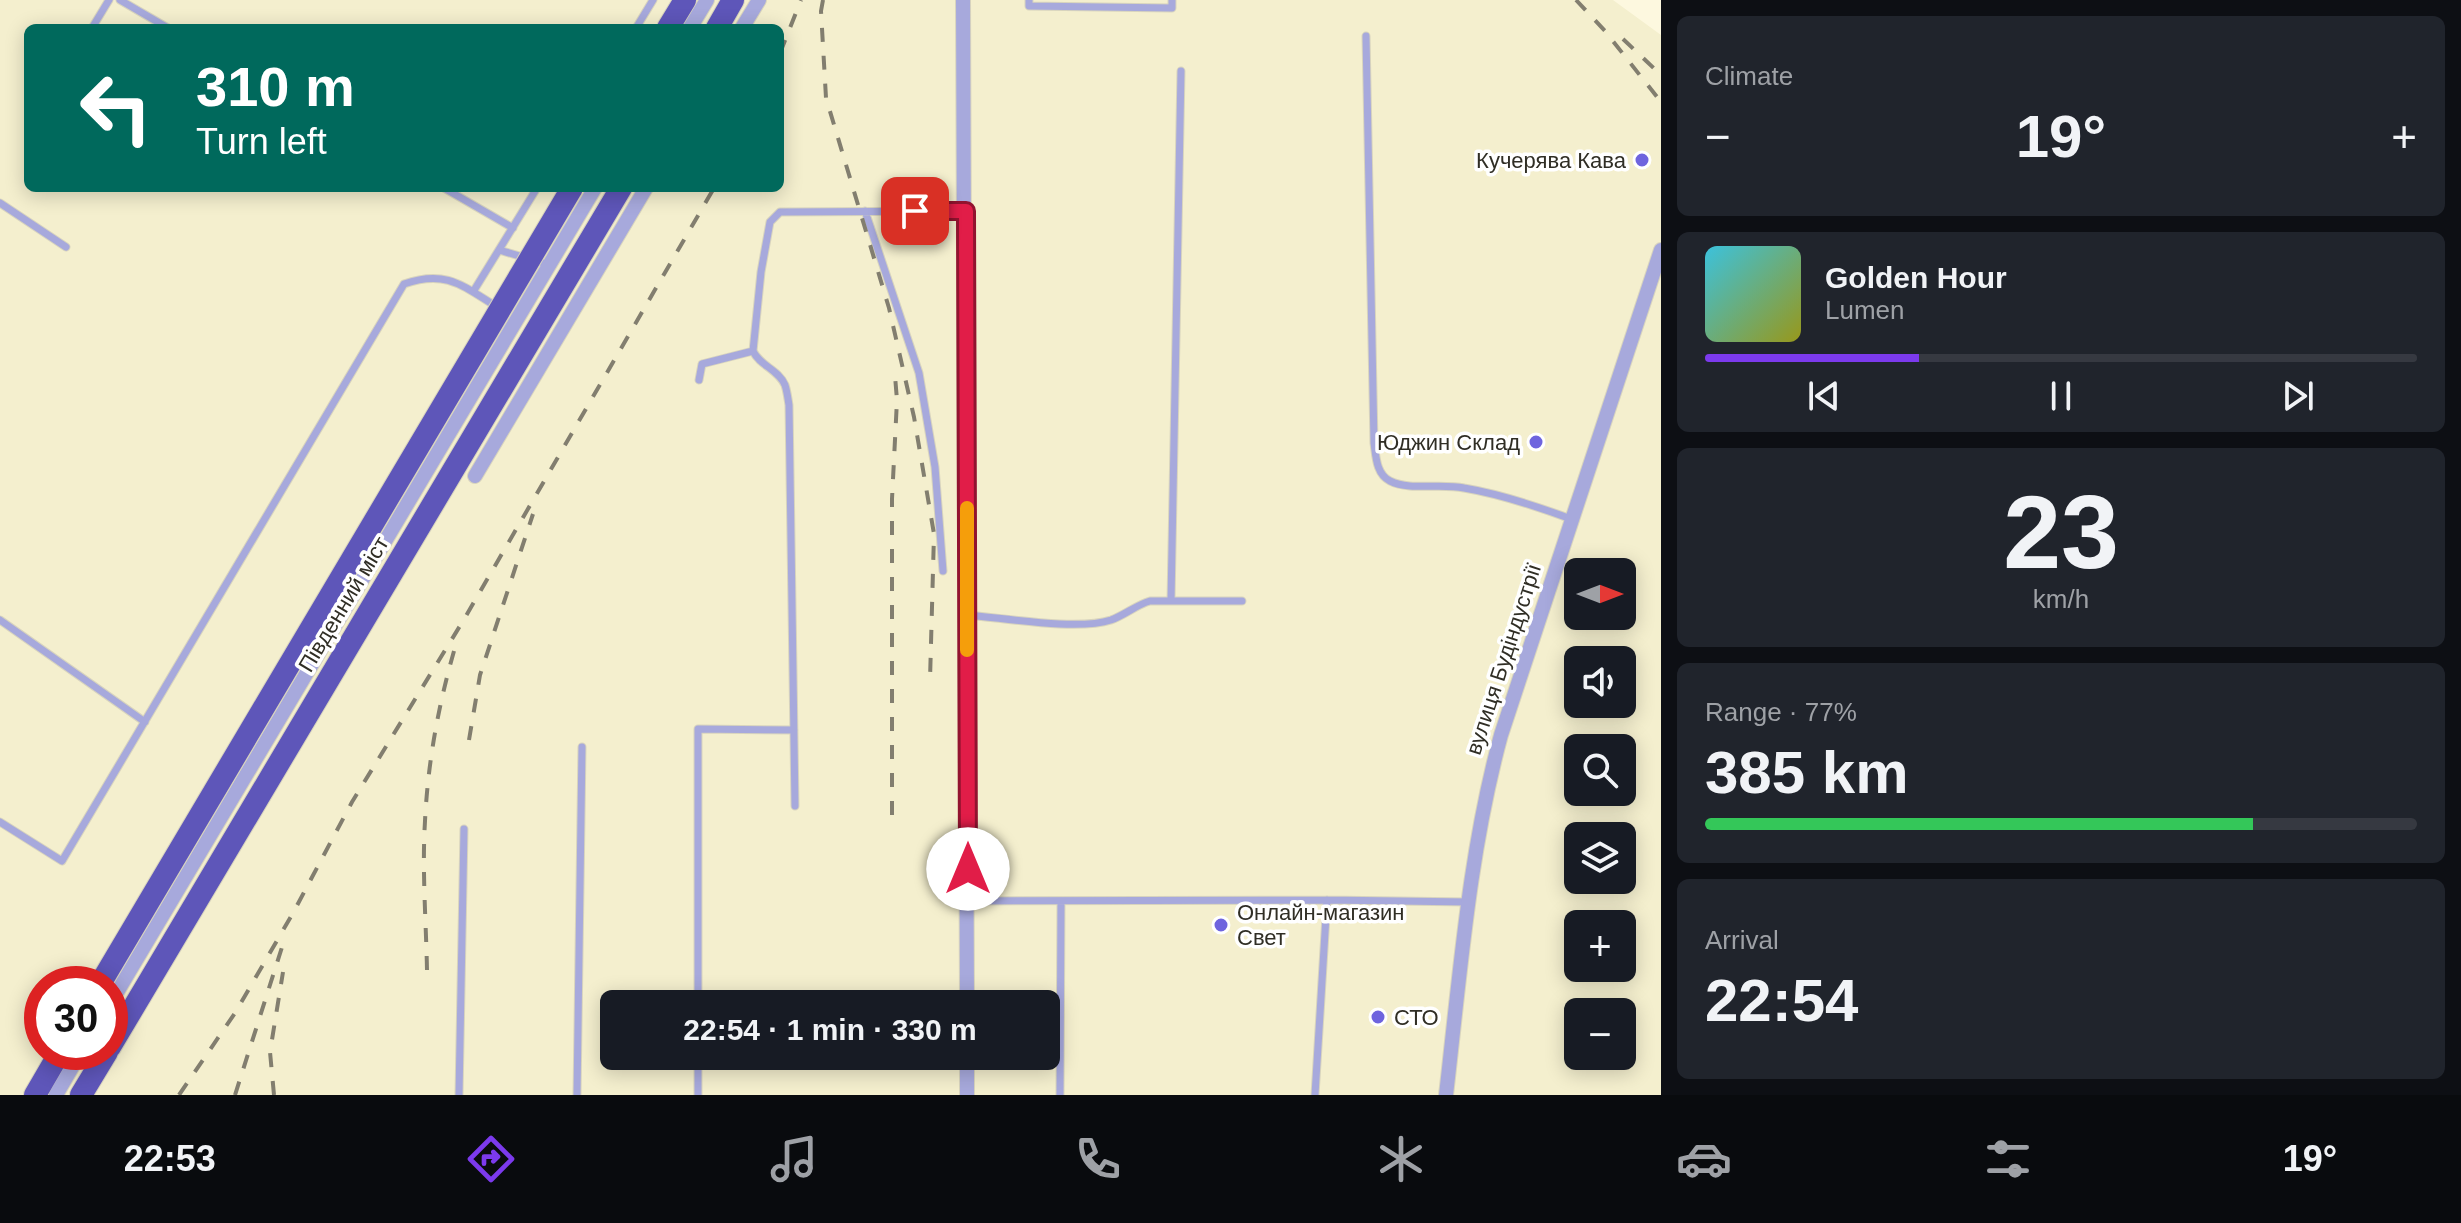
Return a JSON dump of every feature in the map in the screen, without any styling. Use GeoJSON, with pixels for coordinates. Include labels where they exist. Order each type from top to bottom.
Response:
{"type":"FeatureCollection","features":[{"type":"Feature","properties":{"kind":"highway"},"geometry":{"type":"LineString","coordinates":[[670,24],[685,0]]}},
{"type":"Feature","properties":{"kind":"highway"},"geometry":{"type":"LineString","coordinates":[[719,24],[733,0]]}},
{"type":"Feature","properties":{"kind":"highway","name":"Південний міст"},"geometry":{"type":"LineString","coordinates":[[111,966],[570,192]]}},
{"type":"Feature","properties":{"kind":"highway","name":"Південний міст"},"geometry":{"type":"LineString","coordinates":[[128,1016],[619,192]]}},
{"type":"Feature","properties":{"kind":"highway"},"geometry":{"type":"LineString","coordinates":[[35,1095],[50,1070]]}},
{"type":"Feature","properties":{"kind":"highway","name":"Південний міст"},"geometry":{"type":"LineString","coordinates":[[81,1095],[96,1070]]}},
{"type":"Feature","properties":{"kind":"street"},"geometry":{"type":"LineString","coordinates":[[692,24],[707,0]]}},
{"type":"Feature","properties":{"kind":"street"},"geometry":{"type":"LineString","coordinates":[[744,24],[759,0]]}},
{"type":"Feature","properties":{"kind":"street"},"geometry":{"type":"LineString","coordinates":[[963,0],[967,990]]}},
{"type":"Feature","properties":{"kind":"street"},"geometry":{"type":"LineString","coordinates":[[128,974],[593,192]]}},
{"type":"Feature","properties":{"kind":"street"},"geometry":{"type":"LineString","coordinates":[[475,476],[644,192]]}},
{"type":"Feature","properties":{"kind":"street","name":"вулиця Будіндустрії"},"geometry":{"type":"LineString","coordinates":[[1446,1095],[1469,902],[1490,774],[1661,250]]}},
{"type":"Feature","properties":{"kind":"street"},"geometry":{"type":"LineString","coordinates":[[56,1095],[71,1070]]}},
{"type":"Feature","properties":{"kind":"street"},"geometry":{"type":"LineString","coordinates":[[967,1070],[967,1095]]}},
{"type":"Feature","properties":{"kind":"lane"},"geometry":{"type":"LineString","coordinates":[[94,24],[109,0]]}},
{"type":"Feature","properties":{"kind":"lane"},"geometry":{"type":"LineString","coordinates":[[120,0],[161,24]]}},
{"type":"Feature","properties":{"kind":"lane"},"geometry":{"type":"LineString","coordinates":[[638,24],[653,0]]}},
{"type":"Feature","properties":{"kind":"lane"},"geometry":{"type":"LineString","coordinates":[[1029,0],[1029,6],[1172,8],[1172,0]]}},
{"type":"Feature","properties":{"kind":"lane"},"geometry":{"type":"LineString","coordinates":[[1366,36],[1374,443],[1378,469],[1386,480],[1400,485],[1461,487],[1522,502],[1571,519]]}},
{"type":"Feature","properties":{"kind":"lane"},"geometry":{"type":"LineString","coordinates":[[1171,601],[1181,71]]}},
{"type":"Feature","properties":{"kind":"lane"},"geometry":{"type":"LineString","coordinates":[[451,192],[513,228]]}},
{"type":"Feature","properties":{"kind":"lane"},"geometry":{"type":"LineString","coordinates":[[473,292],[535,192]]}},
{"type":"Feature","properties":{"kind":"lane"},"geometry":{"type":"LineString","coordinates":[[0,203],[66,247]]}},
{"type":"Feature","properties":{"kind":"lane"},"geometry":{"type":"LineString","coordinates":[[865,211],[919,373],[935,467],[943,571]]}},
{"type":"Feature","properties":{"kind":"lane"},"geometry":{"type":"LineString","coordinates":[[795,806],[789,405],[785,384],[773,370],[758,361],[753,351],[770,222],[780,212],[966,211]]}},
{"type":"Feature","properties":{"kind":"lane"},"geometry":{"type":"LineString","coordinates":[[499,250],[550,265]]}},
{"type":"Feature","properties":{"kind":"lane"},"geometry":{"type":"LineString","coordinates":[[0,822],[62,861],[404,284],[424,277],[452,279],[518,319]]}},
{"type":"Feature","properties":{"kind":"lane"},"geometry":{"type":"LineString","coordinates":[[699,380],[702,364],[753,351]]}},
{"type":"Feature","properties":{"kind":"lane"},"geometry":{"type":"LineString","coordinates":[[967,615],[1079,626],[1112,620],[1150,601],[1242,601]]}},
{"type":"Feature","properties":{"kind":"lane"},"geometry":{"type":"LineString","coordinates":[[0,620],[145,722]]}},
{"type":"Feature","properties":{"kind":"lane"},"geometry":{"type":"LineString","coordinates":[[698,990],[698,729],[794,730]]}},
{"type":"Feature","properties":{"kind":"lane"},"geometry":{"type":"LineString","coordinates":[[577,1095],[582,747]]}},
{"type":"Feature","properties":{"kind":"lane"},"geometry":{"type":"LineString","coordinates":[[459,1095],[464,829]]}},
{"type":"Feature","properties":{"kind":"lane"},"geometry":{"type":"LineString","coordinates":[[1315,1095],[1327,900]]}},
{"type":"Feature","properties":{"kind":"lane"},"geometry":{"type":"LineString","coordinates":[[968,901],[1469,902]]}},
{"type":"Feature","properties":{"kind":"lane"},"geometry":{"type":"LineString","coordinates":[[1060,1095],[1061,901]]}},
{"type":"Feature","properties":{"kind":"lane"},"geometry":{"type":"LineString","coordinates":[[698,1070],[698,1095]]}},
{"type":"Feature","properties":{"kind":"shaded area"},"geometry":{"type":"Polygon","coordinates":[[[0,0],[1613,0],[1661,35],[1661,1095],[0,1095],[0,0]]]}},
{"type":"Feature","properties":{"kind":"railway"},"geometry":{"type":"LineString","coordinates":[[784,43],[801,0]]}},
{"type":"Feature","properties":{"kind":"railway"},"geometry":{"type":"LineString","coordinates":[[823,0],[826,98],[889,308],[914,417],[934,534],[930,680]]}},
{"type":"Feature","properties":{"kind":"railway"},"geometry":{"type":"LineString","coordinates":[[1576,0],[1605,31],[1661,102]]}},
{"type":"Feature","properties":{"kind":"railway"},"geometry":{"type":"LineString","coordinates":[[1623,39],[1661,75]]}},
{"type":"Feature","properties":{"kind":"railway"},"geometry":{"type":"LineString","coordinates":[[179,1095],[235,1013],[352,802],[463,621],[712,192]]}},
{"type":"Feature","properties":{"kind":"railway"},"geometry":{"type":"LineString","coordinates":[[892,815],[895,376]]}},
{"type":"Feature","properties":{"kind":"railway"},"geometry":{"type":"LineString","coordinates":[[469,740],[480,675],[533,514]]}},
{"type":"Feature","properties":{"kind":"railway"},"geometry":{"type":"LineString","coordinates":[[427,970],[426,798],[435,731],[456,644]]}},
{"type":"Feature","properties":{"kind":"railway"},"geometry":{"type":"LineString","coordinates":[[235,1095],[283,944]]}},
{"type":"Feature","properties":{"kind":"railway"},"geometry":{"type":"LineString","coordinates":[[274,1095],[270,1052],[283,972]]}},
{"type":"Feature","properties":{"kind":"slow traffic"},"geometry":{"type":"LineString","coordinates":[[967,508],[967,650]]}},
{"type":"Feature","properties":{"kind":"place","name":"Кучерява Кава"},"geometry":{"type":"Point","coordinates":[1642,160]}},
{"type":"Feature","properties":{"kind":"place","name":"Юджин Склад"},"geometry":{"type":"Point","coordinates":[1536,442]}},
{"type":"Feature","properties":{"kind":"place","name":"Онлайн-магазин Свет"},"geometry":{"type":"Point","coordinates":[1221,925]}},
{"type":"Feature","properties":{"kind":"place","name":"СТО"},"geometry":{"type":"Point","coordinates":[1378,1017]}},
{"type":"Feature","properties":{"kind":"route"},"geometry":{"type":"LineString","coordinates":[[915,211],[966,211],[968,869]]}}]}
